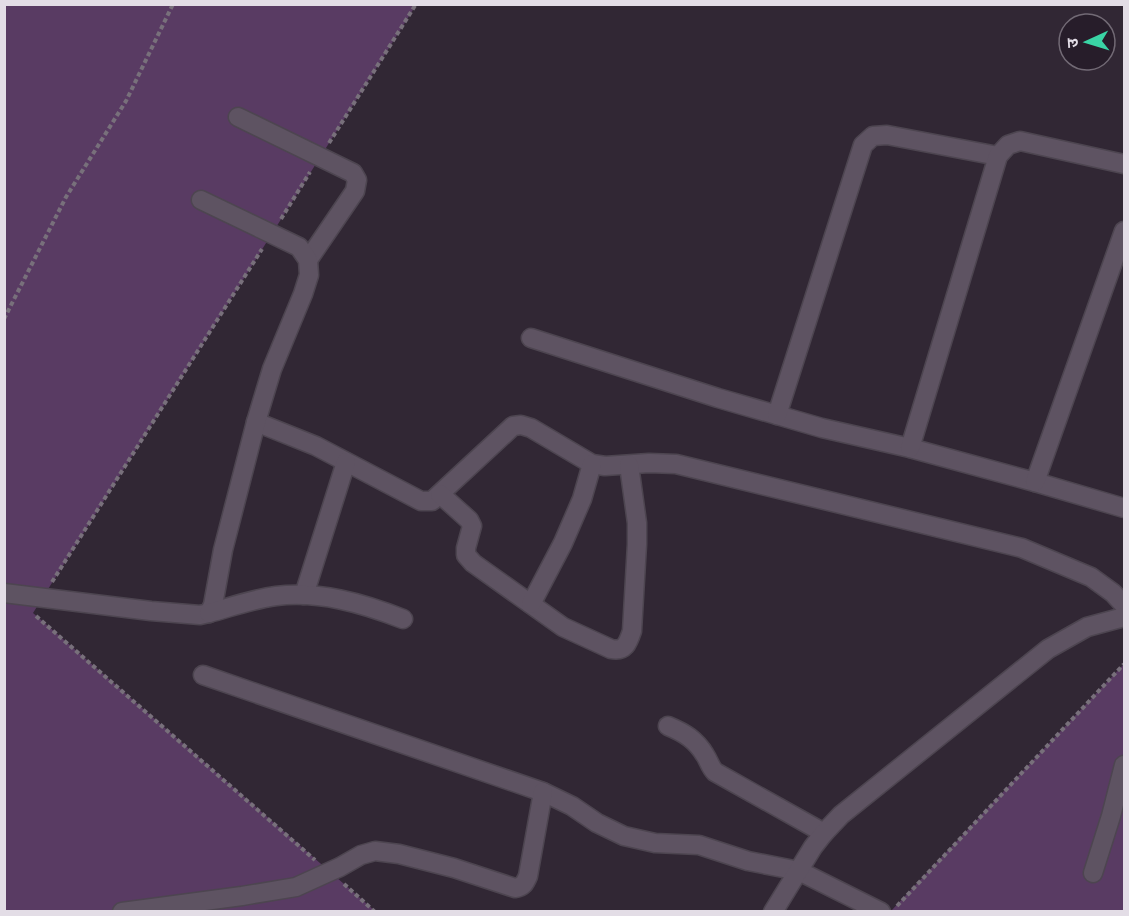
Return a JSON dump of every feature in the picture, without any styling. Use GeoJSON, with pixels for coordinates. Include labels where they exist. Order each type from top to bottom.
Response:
{"type":"FeatureCollection","features":[{"type":"Feature","properties":{"kind":"street"},"geometry":{"type":"LineString","coordinates":[[238,117],[353,173],[357,180],[356,191],[308,260]]}},
{"type":"Feature","properties":{"kind":"street"},"geometry":{"type":"LineString","coordinates":[[777,415],[863,145],[873,136],[887,135],[998,156]]}},
{"type":"Feature","properties":{"kind":"street"},"geometry":{"type":"LineString","coordinates":[[910,448],[998,156],[1008,145],[1020,141],[1125,164]]}},
{"type":"Feature","properties":{"kind":"street"},"geometry":{"type":"LineString","coordinates":[[201,200],[299,247],[308,260],[309,275],[272,369],[256,422],[223,550],[213,605],[209,613]]}},
{"type":"Feature","properties":{"kind":"street"},"geometry":{"type":"LineString","coordinates":[[1035,482],[1120,258],[1125,231]]}},
{"type":"Feature","properties":{"kind":"street"},"geometry":{"type":"LineString","coordinates":[[531,338],[822,428],[910,448],[1125,508]]}},
{"type":"Feature","properties":{"kind":"street"},"geometry":{"type":"LineString","coordinates":[[256,422],[316,446],[421,501],[432,501],[513,426],[521,425],[531,428],[592,464],[605,466],[676,464],[1022,548],[1091,577],[1125,605]]}},
{"type":"Feature","properties":{"kind":"street"},"geometry":{"type":"LineString","coordinates":[[304,595],[346,462]]}},
{"type":"Feature","properties":{"kind":"street"},"geometry":{"type":"LineString","coordinates":[[531,604],[563,543],[582,499],[592,464]]}},
{"type":"Feature","properties":{"kind":"street"},"geometry":{"type":"LineString","coordinates":[[440,494],[469,520],[472,526],[466,555],[473,563],[562,627],[617,650],[627,645],[632,631],[637,523],[629,465]]}},
{"type":"Feature","properties":{"kind":"street"},"geometry":{"type":"LineString","coordinates":[[4,593],[200,615],[276,596],[304,595],[370,606],[403,619]]}},
{"type":"Feature","properties":{"kind":"street"},"geometry":{"type":"LineString","coordinates":[[773,912],[824,833],[841,815],[1048,650],[1087,627],[1125,617]]}},
{"type":"Feature","properties":{"kind":"street"},"geometry":{"type":"LineString","coordinates":[[203,675],[543,792],[624,836],[656,843],[699,845],[748,861],[799,871],[881,912]]}},
{"type":"Feature","properties":{"kind":"street"},"geometry":{"type":"LineString","coordinates":[[668,726],[685,733],[701,748],[715,772],[824,833]]}},
{"type":"Feature","properties":{"kind":"street"},"geometry":{"type":"LineString","coordinates":[[1093,873],[1125,765]]}},
{"type":"Feature","properties":{"kind":"street"},"geometry":{"type":"LineString","coordinates":[[122,912],[242,896],[296,886],[361,855],[375,851],[399,854],[454,868],[515,888],[520,887],[528,876],[543,792]]}},
{"type":"Feature","properties":{"kind":"path"},"geometry":{"type":"LineString","coordinates":[[4,319],[66,197],[126,101],[173,4]]}},
{"type":"Feature","properties":{"kind":"path"},"geometry":{"type":"LineString","coordinates":[[327,146],[416,4]]}},
{"type":"Feature","properties":{"kind":"path"},"geometry":{"type":"LineString","coordinates":[[275,228],[314,167]]}},
{"type":"Feature","properties":{"kind":"path"},"geometry":{"type":"LineString","coordinates":[[52,582],[263,248]]}},
{"type":"Feature","properties":{"kind":"path"},"geometry":{"type":"LineString","coordinates":[[33,613],[321,864]]}},
{"type":"Feature","properties":{"kind":"path"},"geometry":{"type":"LineString","coordinates":[[891,912],[1125,664]]}},
{"type":"Feature","properties":{"kind":"path"},"geometry":{"type":"LineString","coordinates":[[339,880],[375,912]]}},
{"type":"Feature","properties":{"kind":"shaded area"},"geometry":{"type":"Polygon","coordinates":[[[5,5],[416,5],[33,613],[375,911],[5,912],[5,5]]]}},
{"type":"Feature","properties":{"kind":"shaded area"},"geometry":{"type":"Polygon","coordinates":[[[1124,664],[1124,911],[891,911],[1124,664]]]}}]}
